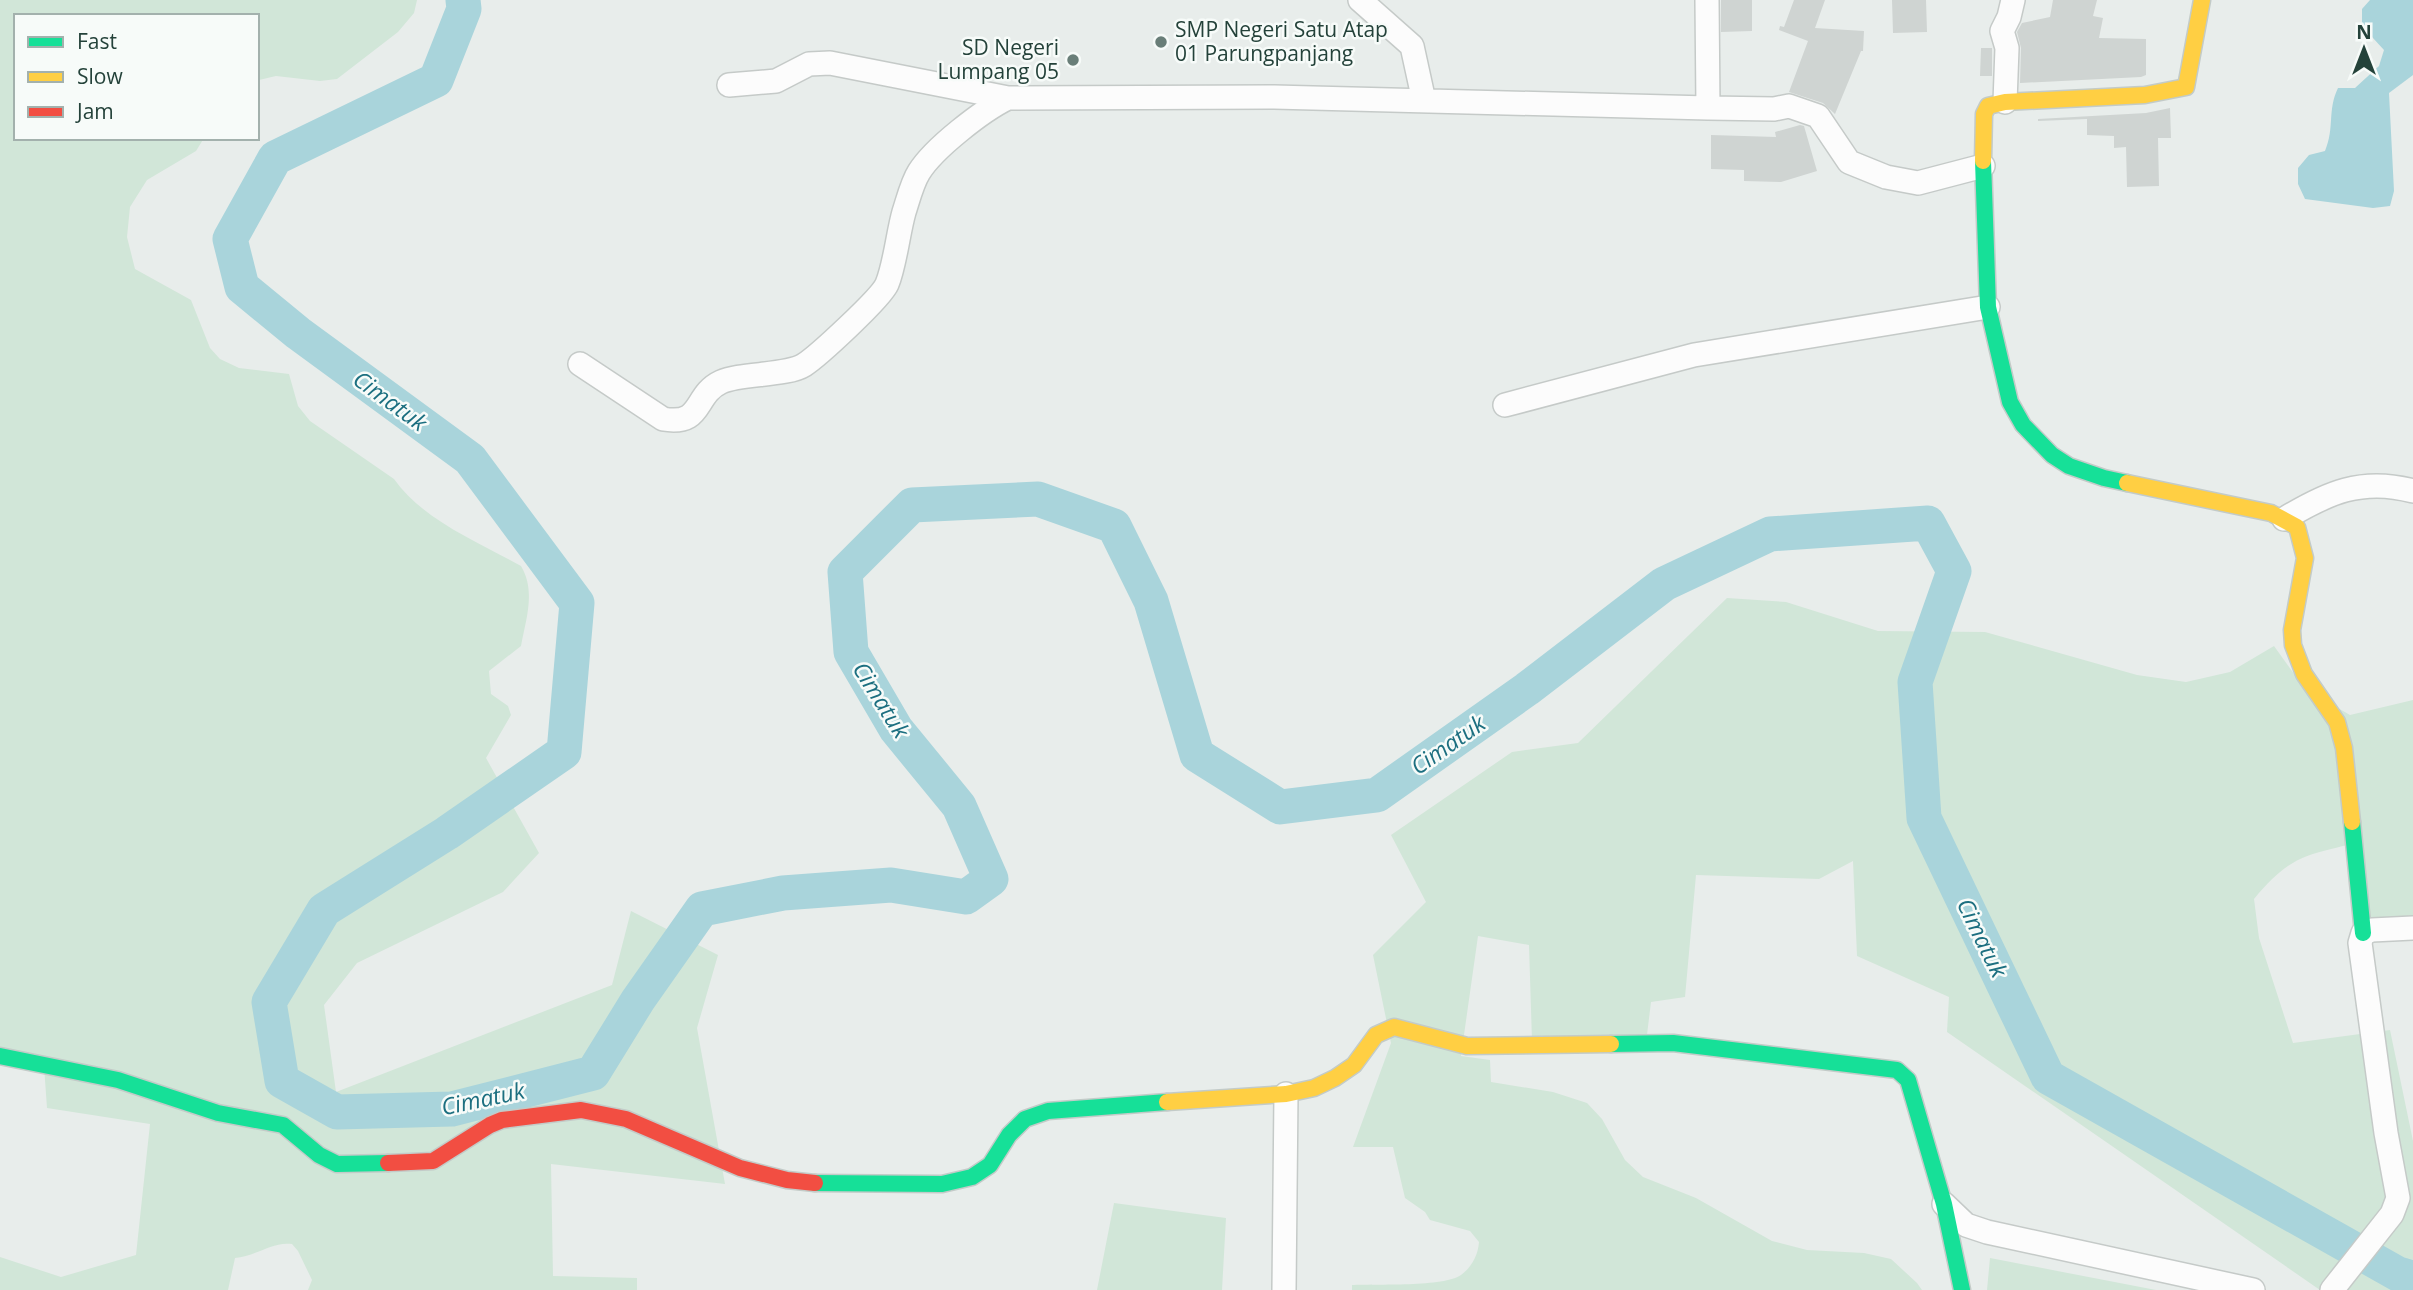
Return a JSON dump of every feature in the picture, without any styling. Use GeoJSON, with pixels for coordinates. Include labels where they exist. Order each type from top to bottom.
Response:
{"type":"FeatureCollection","features":[{"type":"Feature","properties":{"kind":"street"},"geometry":{"type":"LineString","coordinates":[[1360,0],[1412,46],[1424,101]]}},
{"type":"Feature","properties":{"kind":"street"},"geometry":{"type":"LineString","coordinates":[[1707,0],[1708,108]]}},
{"type":"Feature","properties":{"kind":"street"},"geometry":{"type":"LineString","coordinates":[[2005,102],[2007,48],[2002,31],[2009,18],[2013,0]]}},
{"type":"Feature","properties":{"kind":"street"},"geometry":{"type":"LineString","coordinates":[[2202,0],[2186,87],[2144,95],[2005,102],[1989,106],[1984,114],[1983,166],[1987,307],[2010,402],[2023,425],[2052,455],[2069,466],[2104,478],[2271,513],[2297,527],[2305,558],[2292,630],[2293,645],[2304,674],[2337,722],[2344,748],[2363,933],[2360,943],[2386,1133],[2398,1198],[2392,1214],[2342,1284]]}},
{"type":"Feature","properties":{"kind":"street"},"geometry":{"type":"LineString","coordinates":[[729,85],[776,81],[809,64],[830,62],[1008,98],[1274,97],[1708,108],[1774,109],[1789,106],[1818,116],[1849,162],[1886,177],[1918,183],[1983,166]]}},
{"type":"Feature","properties":{"kind":"street"},"geometry":{"type":"LineString","coordinates":[[580,364],[663,419],[678,421],[691,416],[709,391],[721,382],[802,367],[863,312],[887,285],[905,209],[919,172],[946,142],[995,104],[1008,98]]}},
{"type":"Feature","properties":{"kind":"street"},"geometry":{"type":"LineString","coordinates":[[1505,405],[1694,355],[1987,307]]}},
{"type":"Feature","properties":{"kind":"street"},"geometry":{"type":"LineString","coordinates":[[2284,519],[2317,499],[2367,485],[2390,485],[2413,491]]}},
{"type":"Feature","properties":{"kind":"street"},"geometry":{"type":"LineString","coordinates":[[2363,933],[2413,928]]}},
{"type":"Feature","properties":{"kind":"street"},"geometry":{"type":"LineString","coordinates":[[0,1056],[118,1080],[218,1113],[283,1125],[319,1155],[337,1164],[425,1163],[433,1161],[502,1120],[581,1110],[626,1119],[740,1168],[787,1180],[822,1184],[943,1184],[972,1177],[990,1165],[1009,1135],[1025,1119],[1048,1111],[1286,1094],[1314,1088],[1354,1065],[1376,1035],[1394,1027],[1467,1046],[1673,1043],[1885,1067],[1897,1070],[1908,1080],[1944,1205],[1962,1290]]}},
{"type":"Feature","properties":{"kind":"street"},"geometry":{"type":"LineString","coordinates":[[1284,1290],[1286,1094]]}},
{"type":"Feature","properties":{"kind":"street"},"geometry":{"type":"LineString","coordinates":[[1944,1205],[1966,1225],[1987,1232],[2253,1290]]}},
{"type":"Feature","properties":{"kind":"green space"},"geometry":{"type":"Polygon","coordinates":[[[0,0],[417,0],[414,13],[398,32],[337,79],[320,81],[276,76],[259,80],[259,14],[14,14],[14,140],[203,140],[196,151],[147,180],[130,207],[127,237],[135,269],[191,300],[210,348],[220,359],[239,368],[289,374],[298,406],[310,421],[394,479],[420,507],[470,539],[521,566],[526,576],[529,595],[521,646],[489,671],[491,694],[508,706],[511,715],[486,758],[539,853],[503,892],[357,963],[324,1005],[336,1092],[612,985],[631,911],[718,955],[697,1028],[725,1184],[551,1164],[553,1276],[637,1278],[637,1290],[308,1290],[312,1280],[298,1251],[292,1244],[285,1244],[235,1258],[228,1290],[0,1290],[0,1257],[61,1277],[136,1255],[150,1124],[47,1108],[44,1066],[0,1057],[0,0]]]}},
{"type":"Feature","properties":{"kind":"green space"},"geometry":{"type":"Polygon","coordinates":[[[1727,598],[1786,602],[1878,631],[1985,632],[2137,675],[2186,682],[2230,672],[2274,646],[2305,689],[2350,715],[2413,700],[2413,920],[2372,927],[2360,842],[2313,854],[2289,865],[2254,899],[2259,938],[2293,1043],[2390,1030],[2413,1141],[2413,1290],[2320,1290],[1947,1032],[1949,997],[1857,956],[1853,861],[1819,879],[1696,875],[1685,997],[1651,1002],[1646,1043],[1532,1041],[1529,945],[1478,936],[1461,1056],[1490,1060],[1491,1082],[1553,1092],[1587,1103],[1602,1119],[1625,1160],[1643,1177],[1696,1198],[1772,1241],[1807,1250],[1864,1253],[1891,1259],[1922,1290],[1352,1290],[1352,1285],[1426,1283],[1453,1279],[1465,1272],[1471,1264],[1479,1242],[1470,1231],[1430,1220],[1425,1212],[1405,1198],[1393,1147],[1353,1147],[1391,1043],[1373,955],[1426,902],[1391,835],[1512,752],[1578,743],[1727,598]]]}},
{"type":"Feature","properties":{"kind":"green space"},"geometry":{"type":"Polygon","coordinates":[[[1114,1203],[1226,1218],[1222,1290],[1097,1290],[1114,1203]]]}},
{"type":"Feature","properties":{"kind":"green space"},"geometry":{"type":"Polygon","coordinates":[[[1990,1258],[2156,1290],[1987,1290],[1990,1258]]]}},
{"type":"Feature","properties":{"kind":"water"},"geometry":{"type":"Polygon","coordinates":[[[2370,0],[2413,0],[2413,75],[2389,93],[2394,191],[2390,206],[2373,208],[2305,199],[2298,184],[2298,168],[2309,155],[2325,151],[2338,88],[2355,88],[2379,66],[2384,50],[2362,26],[2362,9],[2370,0]]]}},
{"type":"Feature","properties":{"kind":"building"},"geometry":{"type":"Polygon","coordinates":[[[1721,0],[1752,0],[1752,31],[1721,32],[1721,0]]]}},
{"type":"Feature","properties":{"kind":"building"},"geometry":{"type":"Polygon","coordinates":[[[1794,0],[1825,0],[1815,28],[1864,31],[1863,51],[1835,114],[1823,103],[1789,92],[1808,41],[1779,30],[1780,26],[1784,27],[1794,0]]]}},
{"type":"Feature","properties":{"kind":"building"},"geometry":{"type":"Polygon","coordinates":[[[1892,0],[1926,0],[1927,32],[1893,33],[1892,0]]]}},
{"type":"Feature","properties":{"kind":"building"},"geometry":{"type":"Polygon","coordinates":[[[2053,0],[2097,0],[2093,16],[2103,18],[2099,38],[2146,39],[2146,75],[2020,83],[2021,48],[2017,32],[2022,23],[2050,17],[2053,0]]]}},
{"type":"Feature","properties":{"kind":"building"},"geometry":{"type":"Polygon","coordinates":[[[1981,48],[1992,48],[1992,76],[1980,76],[1981,48]]]}},
{"type":"Feature","properties":{"kind":"building"},"geometry":{"type":"Polygon","coordinates":[[[2170,108],[2171,138],[2158,138],[2159,186],[2127,187],[2126,147],[2114,148],[2114,136],[2087,135],[2087,119],[2038,121],[2146,113],[2170,108]]]}},
{"type":"Feature","properties":{"kind":"building"},"geometry":{"type":"Polygon","coordinates":[[[1804,126],[1817,171],[1781,182],[1744,181],[1744,170],[1711,169],[1711,135],[1776,137],[1775,132],[1804,126]]]}},
{"type":"Feature","properties":{"kind":"waterway","name":"Cimatuk"},"geometry":{"type":"LineString","coordinates":[[463,0],[464,9],[436,80],[275,158],[230,239],[242,287],[298,333],[470,459],[577,603],[564,752],[447,833],[324,910],[269,1002],[282,1081],[337,1112],[452,1109],[593,1073],[638,1000],[702,909],[783,893],[891,885],[966,897],[991,879],[959,806],[896,729],[851,652],[845,572],[912,505],[1038,499],[1114,526],[1151,601],[1197,755],[1280,807],[1377,795],[1527,689],[1664,584],[1770,534],[1928,523],[1954,571],[1915,682],[1924,818],[2048,1077],[2398,1274],[2413,1278]]}},
{"type":"Feature","properties":{"kind":"traffic: fast"},"geometry":{"type":"LineString","coordinates":[[1983,161],[1988,307],[2010,402],[2023,425],[2052,455],[2069,466],[2127,483]]}},
{"type":"Feature","properties":{"kind":"traffic: fast"},"geometry":{"type":"LineString","coordinates":[[2352,822],[2363,933]]}},
{"type":"Feature","properties":{"kind":"traffic: fast"},"geometry":{"type":"LineString","coordinates":[[1611,1044],[1673,1043],[1897,1070],[1908,1080],[1944,1204],[1962,1290]]}},
{"type":"Feature","properties":{"kind":"traffic: fast"},"geometry":{"type":"LineString","coordinates":[[0,1056],[118,1080],[218,1113],[283,1125],[319,1155],[337,1164],[388,1163]]}},
{"type":"Feature","properties":{"kind":"traffic: fast"},"geometry":{"type":"LineString","coordinates":[[815,1183],[942,1184],[972,1177],[990,1165],[1009,1135],[1025,1119],[1048,1111],[1167,1102]]}},
{"type":"Feature","properties":{"kind":"traffic: slow"},"geometry":{"type":"LineString","coordinates":[[1983,161],[1984,114],[1988,106],[2005,102],[2145,95],[2186,87],[2202,0]]}},
{"type":"Feature","properties":{"kind":"traffic: slow"},"geometry":{"type":"LineString","coordinates":[[2127,483],[2271,513],[2297,527],[2305,558],[2292,630],[2293,645],[2304,674],[2337,722],[2344,748],[2352,822]]}},
{"type":"Feature","properties":{"kind":"traffic: slow"},"geometry":{"type":"LineString","coordinates":[[1167,1102],[1286,1094],[1314,1088],[1354,1065],[1376,1035],[1394,1027],[1467,1046],[1611,1044]]}},
{"type":"Feature","properties":{"kind":"traffic: jam"},"geometry":{"type":"LineString","coordinates":[[388,1163],[433,1161],[502,1120],[581,1110],[626,1119],[740,1168],[787,1180],[815,1183]]}},
{"type":"Feature","properties":{"kind":"place","name":"SMP Negeri Satu Atap 01 Parungpanjang"},"geometry":{"type":"Point","coordinates":[1161,42]}},
{"type":"Feature","properties":{"kind":"place","name":"SD Negeri Lumpang 05"},"geometry":{"type":"Point","coordinates":[1073,60]}}]}
